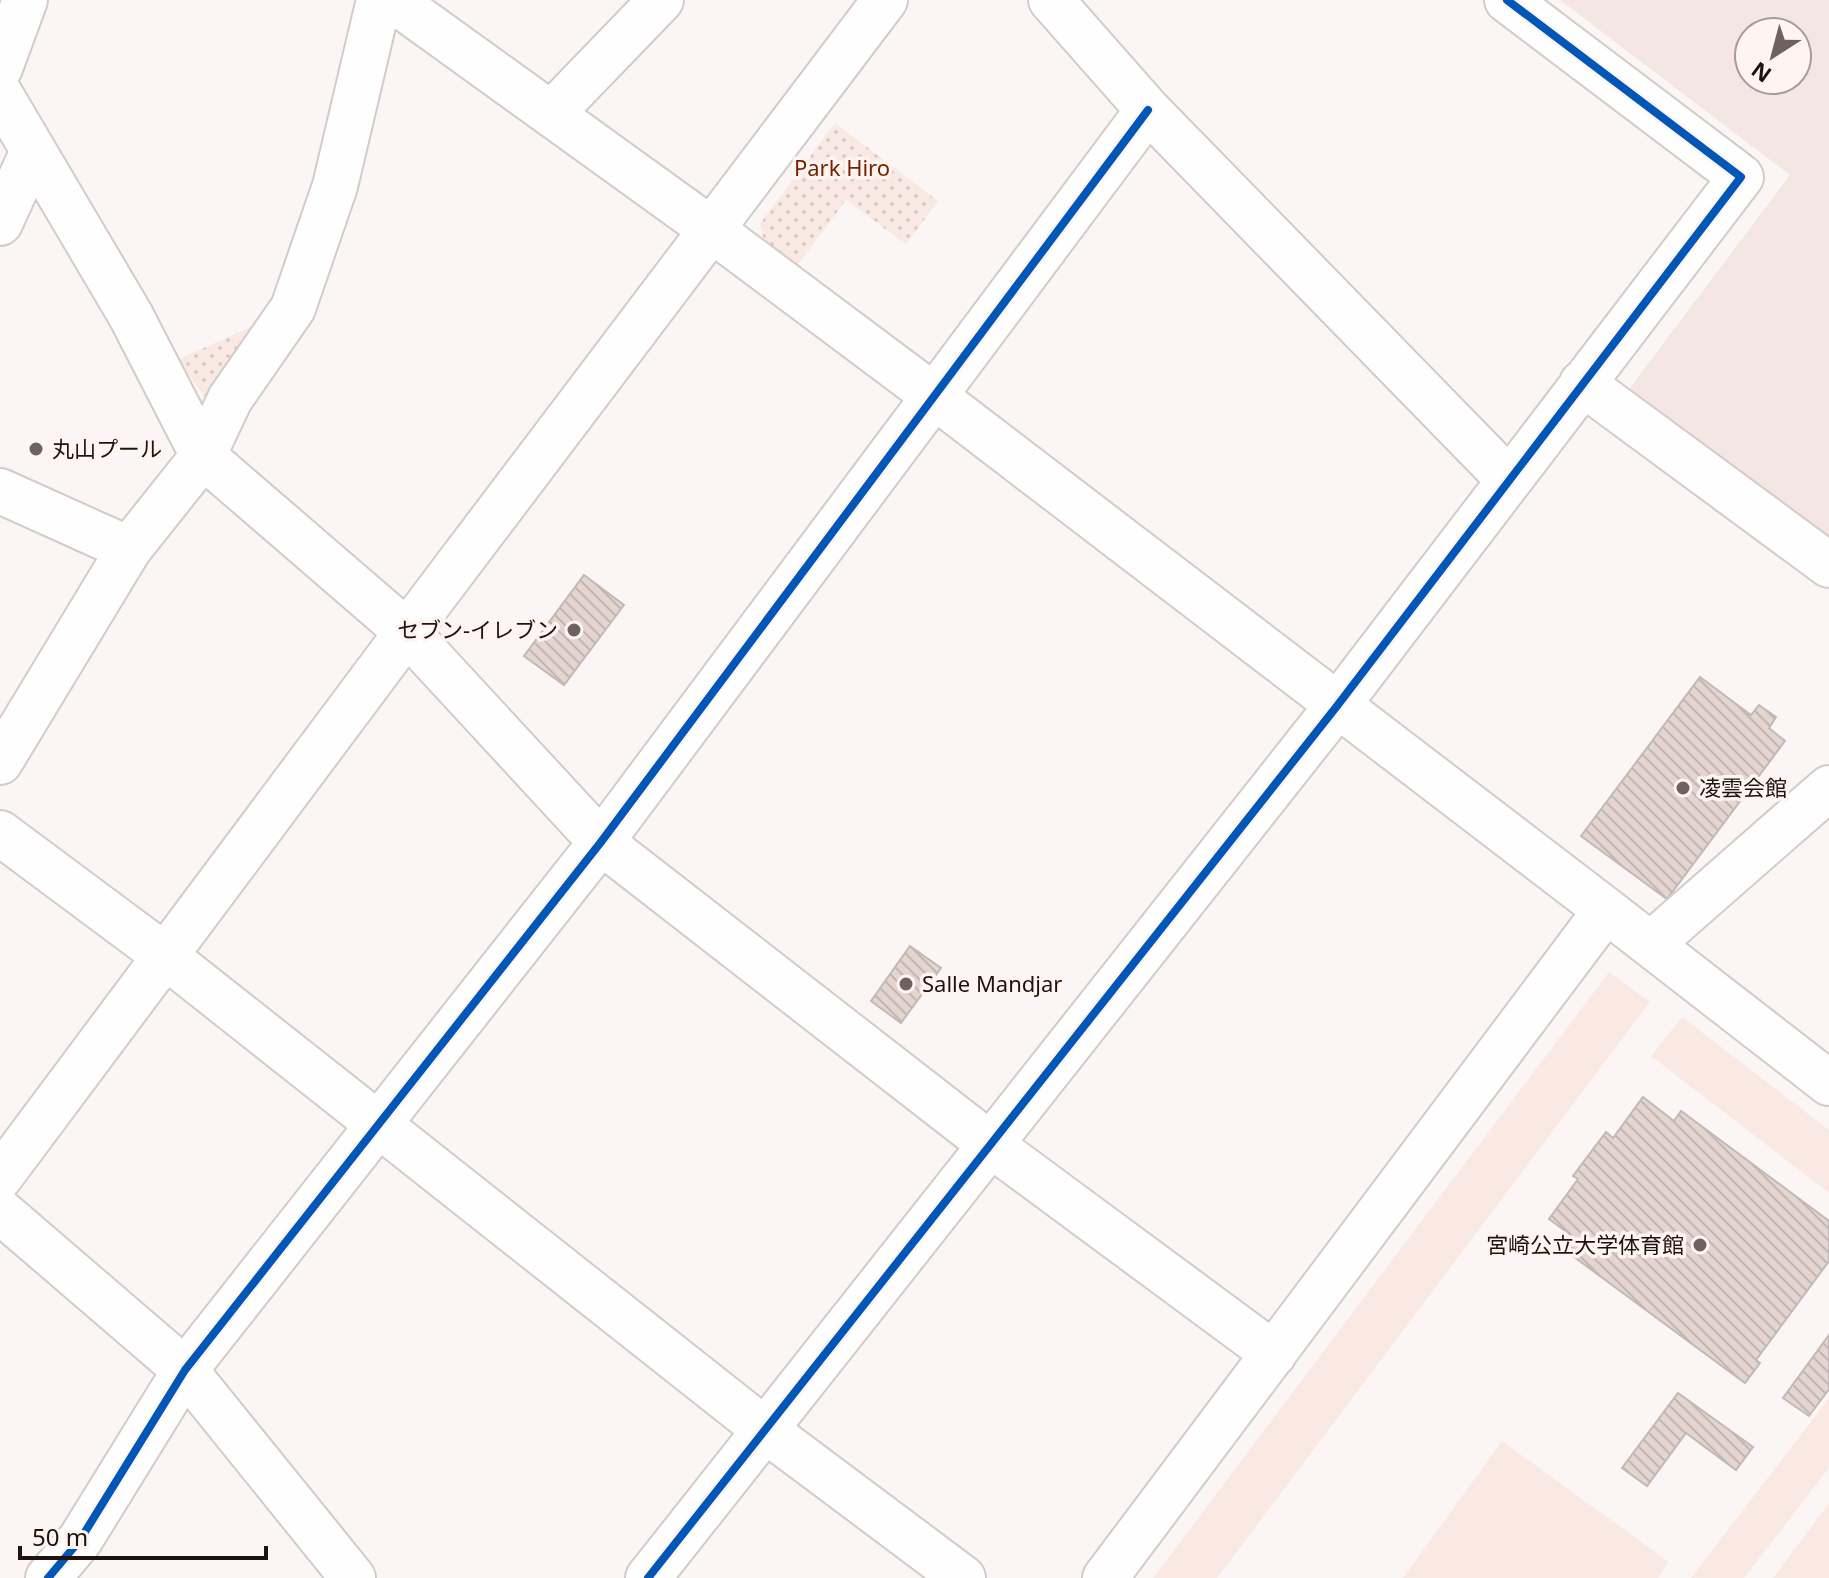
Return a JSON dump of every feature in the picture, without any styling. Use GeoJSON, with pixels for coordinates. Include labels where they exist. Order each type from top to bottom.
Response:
{"type":"FeatureCollection","features":[{"type":"Feature","properties":{"kind":"street"},"geometry":{"type":"LineString","coordinates":[[0,68],[25,0]]}},
{"type":"Feature","properties":{"kind":"street"},"geometry":{"type":"LineString","coordinates":[[0,762],[129,549],[203,456],[230,399],[293,308],[335,186],[379,0]]}},
{"type":"Feature","properties":{"kind":"street"},"geometry":{"type":"LineString","coordinates":[[393,0],[712,230],[934,396],[1829,1083]]}},
{"type":"Feature","properties":{"kind":"street"},"geometry":{"type":"LineString","coordinates":[[551,114],[661,0]]}},
{"type":"Feature","properties":{"kind":"street"},"geometry":{"type":"LineString","coordinates":[[0,1177],[885,0]]}},
{"type":"Feature","properties":{"kind":"street"},"geometry":{"type":"LineString","coordinates":[[1051,0],[1148,110],[1508,479]]}},
{"type":"Feature","properties":{"kind":"street"},"geometry":{"type":"LineString","coordinates":[[648,1578],[1337,706],[1741,177],[1507,0]]}},
{"type":"Feature","properties":{"kind":"street"},"geometry":{"type":"LineString","coordinates":[[0,94],[131,316],[203,456],[407,632],[601,842],[991,1145],[1274,1354]]}},
{"type":"Feature","properties":{"kind":"street"},"geometry":{"type":"LineString","coordinates":[[48,1578],[80,1540],[185,1370],[601,842],[1148,110]]}},
{"type":"Feature","properties":{"kind":"street"},"geometry":{"type":"LineString","coordinates":[[0,223],[33,151]]}},
{"type":"Feature","properties":{"kind":"street"},"geometry":{"type":"LineString","coordinates":[[1582,383],[1829,565]]}},
{"type":"Feature","properties":{"kind":"street"},"geometry":{"type":"LineString","coordinates":[[0,491],[129,549]]}},
{"type":"Feature","properties":{"kind":"street"},"geometry":{"type":"LineString","coordinates":[[1651,944],[1829,788]]}},
{"type":"Feature","properties":{"kind":"street"},"geometry":{"type":"LineString","coordinates":[[0,833],[164,955],[764,1429],[963,1578]]}},
{"type":"Feature","properties":{"kind":"street"},"geometry":{"type":"LineString","coordinates":[[1105,1578],[1606,910]]}},
{"type":"Feature","properties":{"kind":"street"},"geometry":{"type":"LineString","coordinates":[[0,1211],[185,1370],[353,1578]]}},
{"type":"Feature","properties":{"kind":"shaded area"},"geometry":{"type":"Polygon","coordinates":[[[1560,0],[1829,0],[1829,541],[1626,393],[1790,175],[1560,0]]]}},
{"type":"Feature","properties":{"kind":"green space","name":"Park Hiro"},"geometry":{"type":"Polygon","coordinates":[[[835,123],[938,201],[906,244],[846,200],[796,267],[764,243],[760,224],[835,123]]]}},
{"type":"Feature","properties":{"kind":"green space"},"geometry":{"type":"Polygon","coordinates":[[[277,315],[214,408],[177,360],[277,315]]]}},
{"type":"Feature","properties":{"kind":"green space"},"geometry":{"type":"Polygon","coordinates":[[[1609,972],[1650,1002],[1217,1578],[1153,1578],[1609,972]]]}},
{"type":"Feature","properties":{"kind":"green space"},"geometry":{"type":"Polygon","coordinates":[[[1682,1017],[1829,1130],[1829,1193],[1651,1056],[1682,1017]]]}},
{"type":"Feature","properties":{"kind":"green space"},"geometry":{"type":"Polygon","coordinates":[[[1829,1398],[1829,1468],[1744,1578],[1691,1578],[1829,1398]]]}},
{"type":"Feature","properties":{"kind":"green space"},"geometry":{"type":"Polygon","coordinates":[[[1502,1441],[1669,1562],[1658,1578],[1403,1578],[1502,1441]]]}},
{"type":"Feature","properties":{"kind":"green space"},"geometry":{"type":"Polygon","coordinates":[[[1829,1503],[1829,1578],[1773,1578],[1829,1503]]]}},
{"type":"Feature","properties":{"kind":"building","name":"セブン-イレブン"},"geometry":{"type":"Polygon","coordinates":[[[584,575],[624,605],[564,685],[524,656],[584,575]]]}},
{"type":"Feature","properties":{"kind":"building","name":"凌雲会館"},"geometry":{"type":"Polygon","coordinates":[[[1700,677],[1751,715],[1759,705],[1776,717],[1769,728],[1785,741],[1667,899],[1581,836],[1700,677]]]}},
{"type":"Feature","properties":{"kind":"building","name":"Salle Mandjar"},"geometry":{"type":"Polygon","coordinates":[[[910,946],[941,968],[901,1023],[871,1001],[910,946]]]}},
{"type":"Feature","properties":{"kind":"building","name":"宮崎公立大学体育館"},"geometry":{"type":"Polygon","coordinates":[[[1643,1097],[1674,1121],[1681,1111],[1829,1221],[1829,1261],[1756,1360],[1760,1363],[1745,1383],[1566,1251],[1575,1238],[1549,1219],[1578,1179],[1573,1176],[1606,1132],[1613,1138],[1643,1097]]]}},
{"type":"Feature","properties":{"kind":"building"},"geometry":{"type":"Polygon","coordinates":[[[1829,1335],[1829,1389],[1809,1416],[1783,1398],[1829,1335]]]}},
{"type":"Feature","properties":{"kind":"building"},"geometry":{"type":"Polygon","coordinates":[[[1678,1393],[1753,1447],[1736,1470],[1686,1433],[1647,1486],[1622,1468],[1678,1393]]]}},
{"type":"Feature","properties":{"kind":"cycle path"},"geometry":{"type":"LineString","coordinates":[[648,1578],[1337,706],[1741,177],[1507,0]]}},
{"type":"Feature","properties":{"kind":"cycle path"},"geometry":{"type":"LineString","coordinates":[[48,1578],[80,1540],[185,1370],[601,842],[1148,110]]}},
{"type":"Feature","properties":{"kind":"place","name":"丸山プール"},"geometry":{"type":"Point","coordinates":[36,449]}},
{"type":"Feature","properties":{"kind":"place","name":"セブン-イレブン"},"geometry":{"type":"Point","coordinates":[574,630]}},
{"type":"Feature","properties":{"kind":"place","name":"凌雲会館"},"geometry":{"type":"Point","coordinates":[1683,788]}},
{"type":"Feature","properties":{"kind":"place","name":"Salle Mandjar"},"geometry":{"type":"Point","coordinates":[906,984]}},
{"type":"Feature","properties":{"kind":"place","name":"宮崎公立大学体育館"},"geometry":{"type":"Point","coordinates":[1700,1245]}}]}
